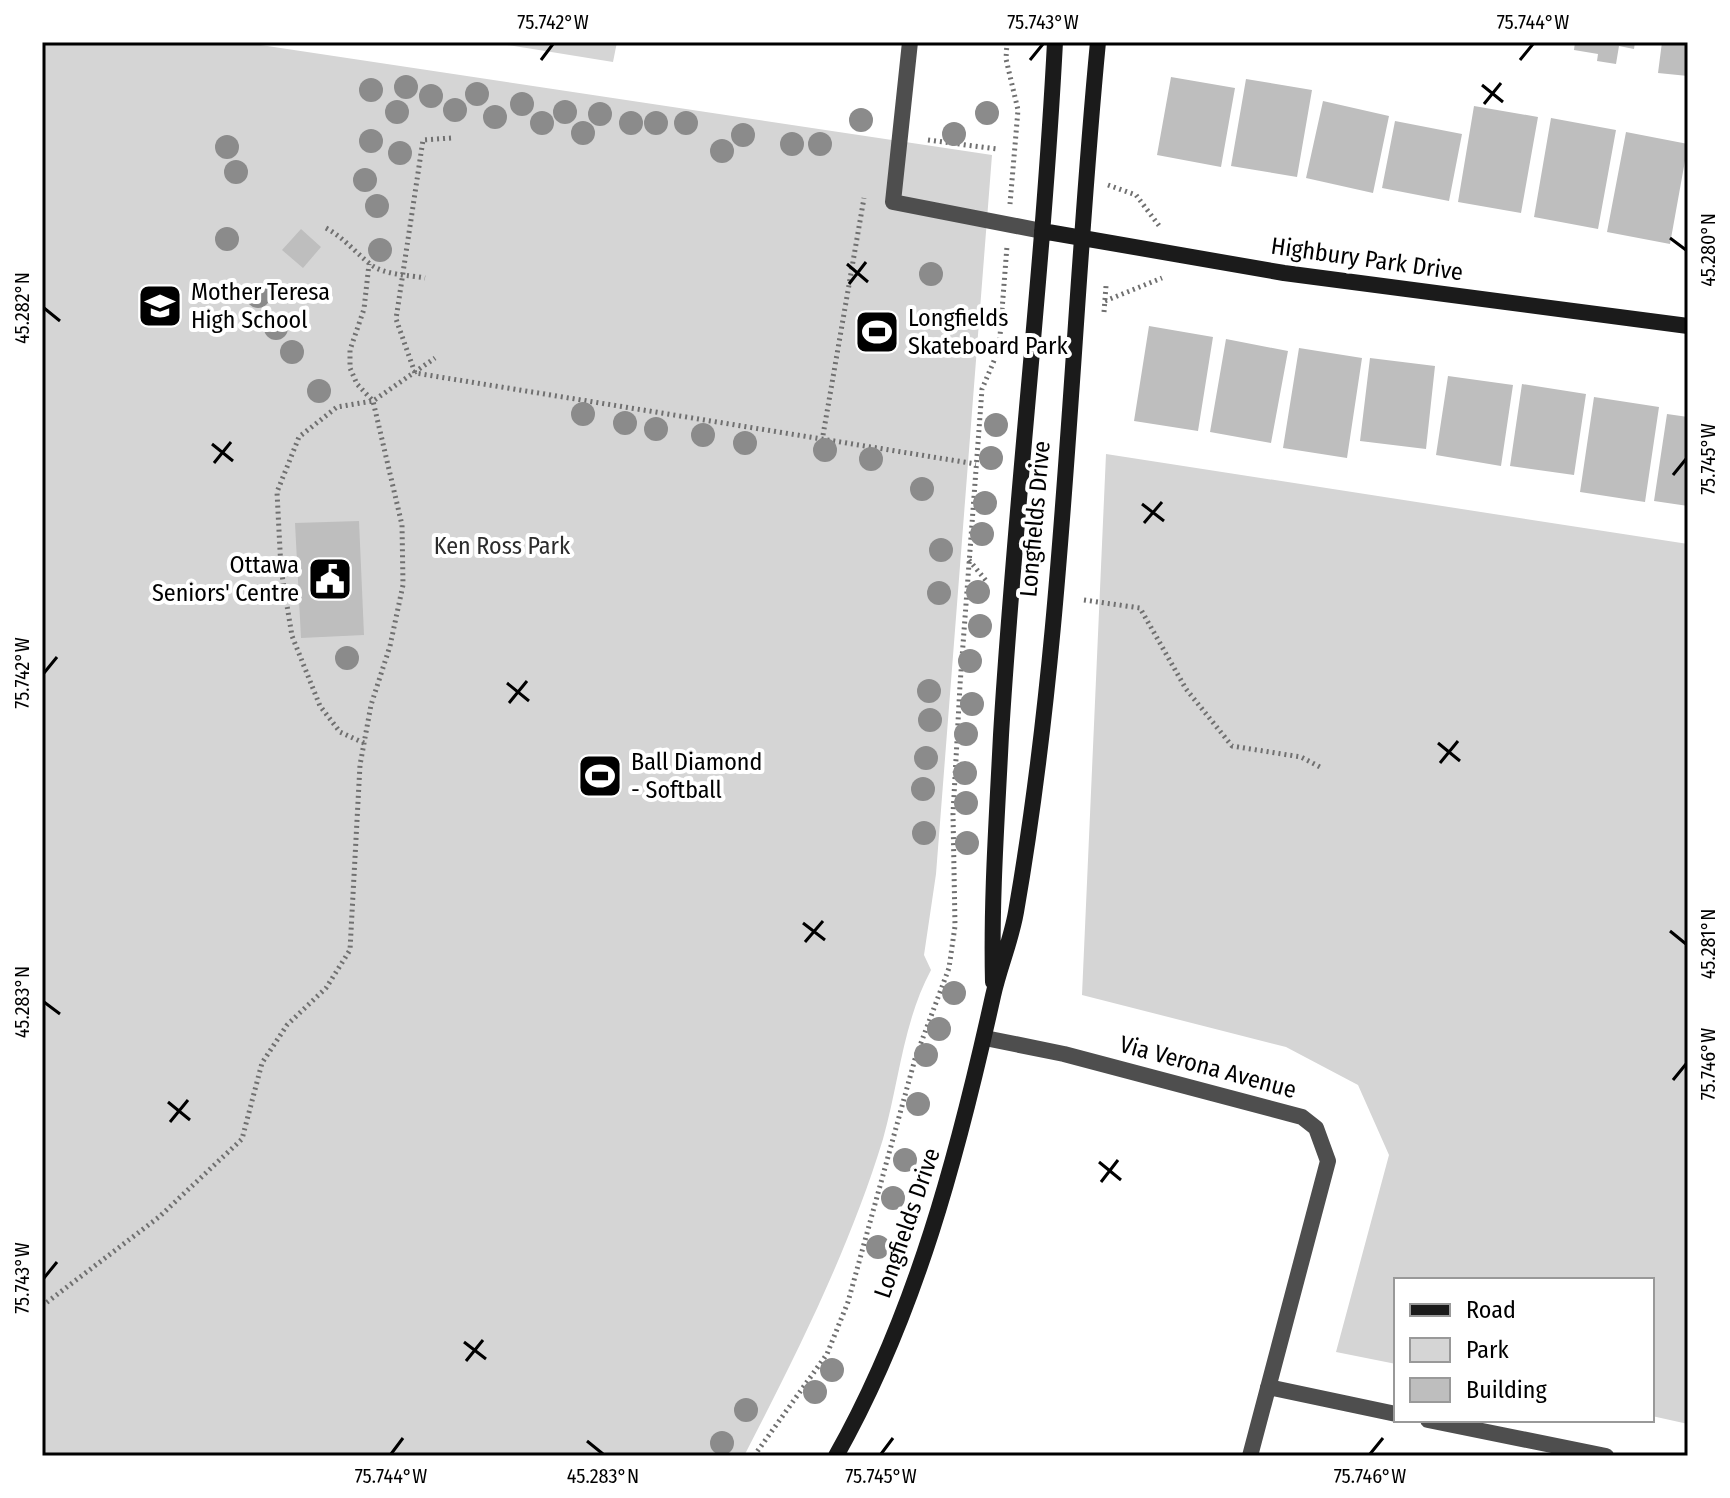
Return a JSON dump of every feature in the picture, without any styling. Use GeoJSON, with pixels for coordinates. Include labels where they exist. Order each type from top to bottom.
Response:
{"type":"FeatureCollection","features":[{"type":"Feature","properties":{"kind":"street"},"geometry":{"type":"LineString","coordinates":[[910,42],[893,202],[1042,231]]}},
{"type":"Feature","properties":{"kind":"street","name":"Longfields Drive"},"geometry":{"type":"LineString","coordinates":[[993,995],[992,905],[1009,604],[1042,231],[1055,42]]}},
{"type":"Feature","properties":{"kind":"street","name":"Longfields Drive"},"geometry":{"type":"LineString","coordinates":[[836,1456],[872,1385],[913,1283],[956,1155],[993,995],[1016,914],[1041,723],[1098,42]]}},
{"type":"Feature","properties":{"kind":"street","name":"Highbury Park Drive"},"geometry":{"type":"LineString","coordinates":[[1042,231],[1187,258],[1688,326]]}},
{"type":"Feature","properties":{"kind":"street","name":"Via Verona Avenue"},"geometry":{"type":"LineString","coordinates":[[985,1038],[1064,1054],[1302,1117],[1316,1128],[1328,1161],[1250,1456]]}},
{"type":"Feature","properties":{"kind":"street"},"geometry":{"type":"LineString","coordinates":[[1268,1387],[1394,1414]]}},
{"type":"Feature","properties":{"kind":"street"},"geometry":{"type":"LineString","coordinates":[[1438,1422],[1606,1456]]}},
{"type":"Feature","properties":{"kind":"path"},"geometry":{"type":"LineString","coordinates":[[1007,42],[1006,59],[1018,110],[1013,163]]}},
{"type":"Feature","properties":{"kind":"path"},"geometry":{"type":"LineString","coordinates":[[415,373],[396,319],[401,274],[423,140],[451,138]]}},
{"type":"Feature","properties":{"kind":"path"},"geometry":{"type":"LineString","coordinates":[[928,140],[997,149]]}},
{"type":"Feature","properties":{"kind":"path"},"geometry":{"type":"LineString","coordinates":[[1105,301],[1168,275],[1187,258],[1144,202],[1129,192]]}},
{"type":"Feature","properties":{"kind":"path"},"geometry":{"type":"LineString","coordinates":[[822,441],[864,198]]}},
{"type":"Feature","properties":{"kind":"path"},"geometry":{"type":"LineString","coordinates":[[326,228],[345,238],[369,264],[425,278]]}},
{"type":"Feature","properties":{"kind":"path"},"geometry":{"type":"LineString","coordinates":[[42,1306],[159,1217],[242,1139],[262,1063],[287,1025],[339,971],[350,950],[355,914],[357,830],[364,743],[403,585],[402,525],[373,401],[357,384],[350,368],[350,350],[364,309],[369,264]]}},
{"type":"Feature","properties":{"kind":"path"},"geometry":{"type":"LineString","coordinates":[[754,1456],[800,1397],[827,1354],[838,1328],[915,1059],[949,968],[955,926],[953,814],[982,389],[999,349],[1006,265]]}},
{"type":"Feature","properties":{"kind":"path"},"geometry":{"type":"LineString","coordinates":[[364,743],[340,732],[320,706],[292,636],[281,569],[277,492],[299,437],[337,407],[373,401],[435,358]]}},
{"type":"Feature","properties":{"kind":"path"},"geometry":{"type":"LineString","coordinates":[[415,373],[976,464]]}},
{"type":"Feature","properties":{"kind":"path"},"geometry":{"type":"LineString","coordinates":[[1084,600],[1140,608],[1186,689],[1232,746],[1301,757],[1320,767]]}},
{"type":"Feature","properties":{"kind":"green space","name":"Ken Ross Park"},"geometry":{"type":"Polygon","coordinates":[[[42,42],[240,42],[992,155],[936,874],[924,955],[931,970],[914,1010],[889,1118],[854,1221],[802,1340],[744,1456],[42,1456],[42,42]]]}},
{"type":"Feature","properties":{"kind":"green space"},"geometry":{"type":"Polygon","coordinates":[[[489,42],[617,42],[613,62],[489,42]]]}},
{"type":"Feature","properties":{"kind":"green space"},"geometry":{"type":"Polygon","coordinates":[[[1106,454],[1688,544],[1688,1424],[1654,1416],[1654,1278],[1394,1278],[1394,1364],[1336,1352],[1389,1155],[1358,1085],[1286,1047],[1082,995],[1106,454]]]}},
{"type":"Feature","properties":{"kind":"building"},"geometry":{"type":"Polygon","coordinates":[[[1575,42],[1635,42],[1634,49],[1619,46],[1616,64],[1597,61],[1598,54],[1574,50],[1575,42]]]}},
{"type":"Feature","properties":{"kind":"building"},"geometry":{"type":"Polygon","coordinates":[[[1662,42],[1688,42],[1688,76],[1658,73],[1662,42]]]}},
{"type":"Feature","properties":{"kind":"building"},"geometry":{"type":"Polygon","coordinates":[[[1171,77],[1235,88],[1221,167],[1157,155],[1171,77]]]}},
{"type":"Feature","properties":{"kind":"building"},"geometry":{"type":"Polygon","coordinates":[[[1246,79],[1312,90],[1297,177],[1231,166],[1246,79]]]}},
{"type":"Feature","properties":{"kind":"building"},"geometry":{"type":"Polygon","coordinates":[[[1323,101],[1389,116],[1373,193],[1306,178],[1323,101]]]}},
{"type":"Feature","properties":{"kind":"building"},"geometry":{"type":"Polygon","coordinates":[[[1474,106],[1538,117],[1521,213],[1458,202],[1474,106]]]}},
{"type":"Feature","properties":{"kind":"building"},"geometry":{"type":"Polygon","coordinates":[[[1551,118],[1616,130],[1598,229],[1534,217],[1551,118]]]}},
{"type":"Feature","properties":{"kind":"building"},"geometry":{"type":"Polygon","coordinates":[[[1395,121],[1462,134],[1449,201],[1382,188],[1395,121]]]}},
{"type":"Feature","properties":{"kind":"building"},"geometry":{"type":"Polygon","coordinates":[[[1626,132],[1688,144],[1670,244],[1607,232],[1626,132]]]}},
{"type":"Feature","properties":{"kind":"building"},"geometry":{"type":"Polygon","coordinates":[[[301,229],[321,247],[303,268],[282,250],[301,229]]]}},
{"type":"Feature","properties":{"kind":"building"},"geometry":{"type":"Polygon","coordinates":[[[1149,326],[1213,337],[1198,431],[1134,421],[1149,326]]]}},
{"type":"Feature","properties":{"kind":"building"},"geometry":{"type":"Polygon","coordinates":[[[1226,339],[1288,351],[1271,443],[1210,432],[1226,339]]]}},
{"type":"Feature","properties":{"kind":"building"},"geometry":{"type":"Polygon","coordinates":[[[1299,348],[1362,358],[1347,458],[1283,448],[1299,348]]]}},
{"type":"Feature","properties":{"kind":"building"},"geometry":{"type":"Polygon","coordinates":[[[1370,358],[1435,366],[1426,449],[1360,441],[1370,358]]]}},
{"type":"Feature","properties":{"kind":"building"},"geometry":{"type":"Polygon","coordinates":[[[1448,376],[1513,385],[1501,466],[1436,455],[1448,376]]]}},
{"type":"Feature","properties":{"kind":"building"},"geometry":{"type":"Polygon","coordinates":[[[1522,384],[1586,394],[1574,475],[1510,466],[1522,384]]]}},
{"type":"Feature","properties":{"kind":"building"},"geometry":{"type":"Polygon","coordinates":[[[1594,397],[1659,407],[1645,502],[1580,492],[1594,397]]]}},
{"type":"Feature","properties":{"kind":"building"},"geometry":{"type":"Polygon","coordinates":[[[1667,414],[1688,417],[1688,506],[1654,501],[1667,414]]]}},
{"type":"Feature","properties":{"kind":"building","name":"Ottawa Seniors' Centre"},"geometry":{"type":"Polygon","coordinates":[[[359,521],[364,635],[301,638],[295,523],[359,521]]]}},
{"type":"Feature","properties":{"kind":"place","name":"Mother Teresa High School"},"geometry":{"type":"Point","coordinates":[160,306]}},
{"type":"Feature","properties":{"kind":"place","name":"Longfields Skateboard Park"},"geometry":{"type":"Point","coordinates":[877,332]}},
{"type":"Feature","properties":{"kind":"place","name":"Ottawa Seniors' Centre"},"geometry":{"type":"Point","coordinates":[330,579]}},
{"type":"Feature","properties":{"kind":"place","name":"Ball Diamond - Softball"},"geometry":{"type":"Point","coordinates":[600,776]}}]}
